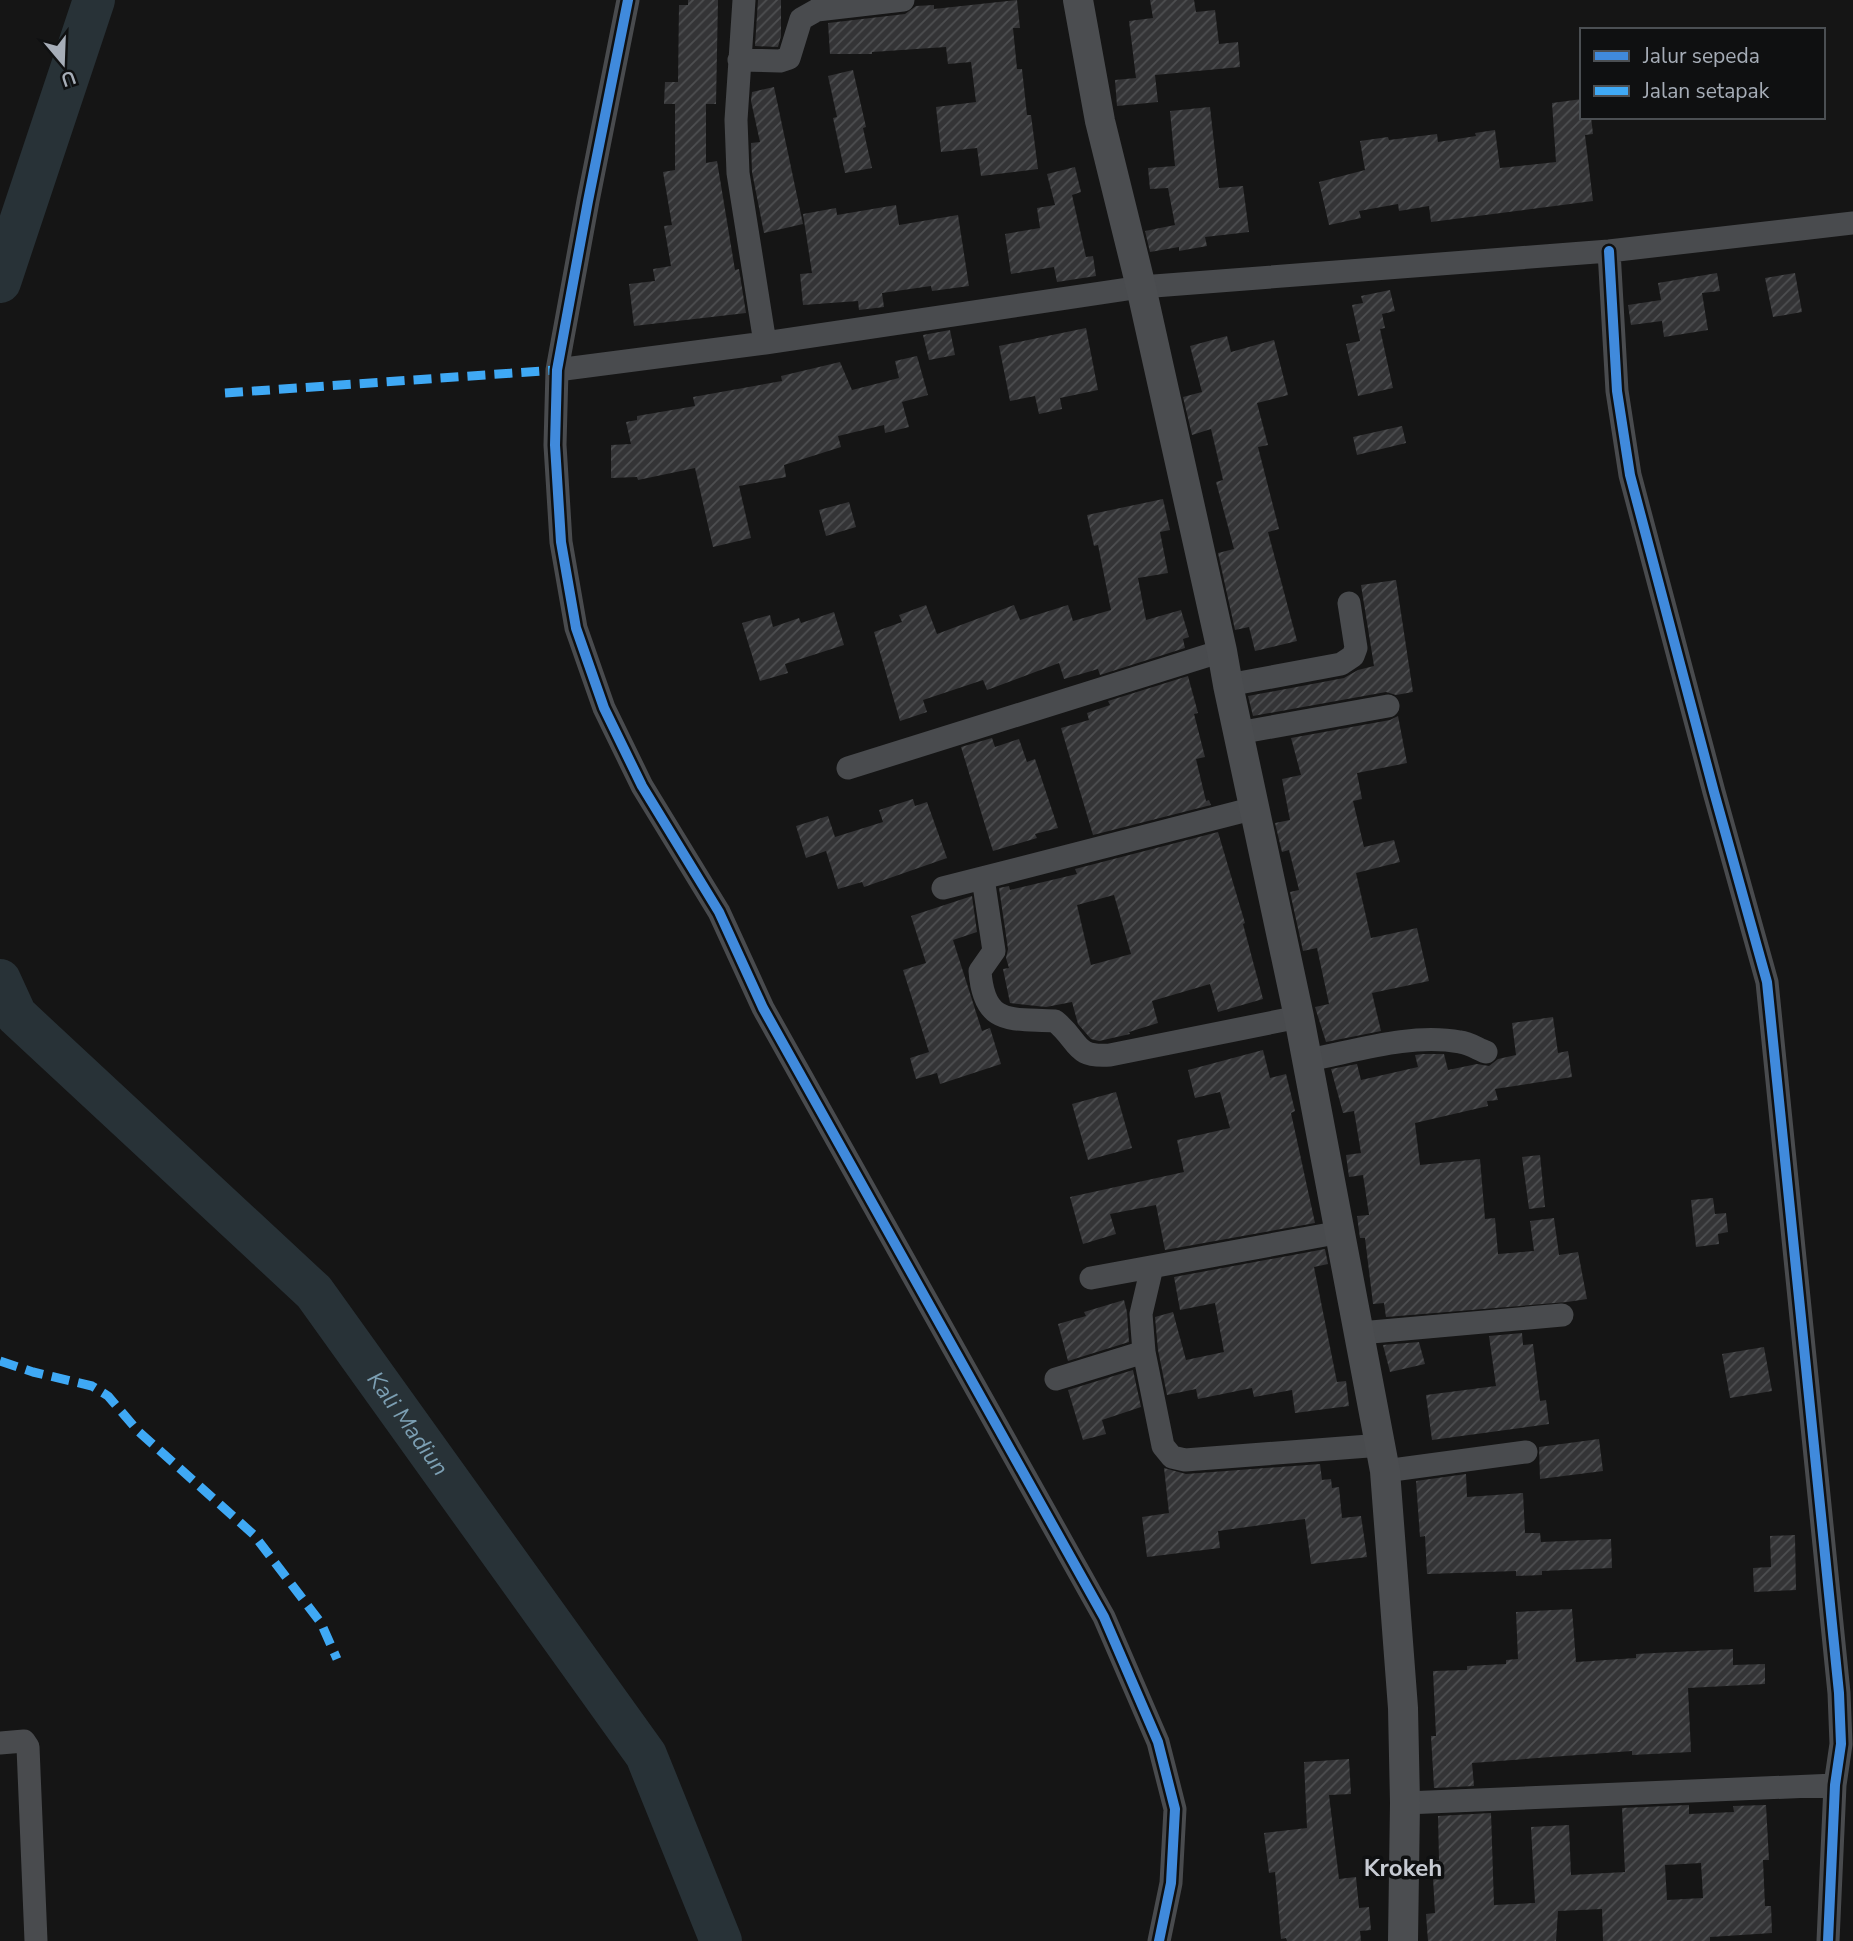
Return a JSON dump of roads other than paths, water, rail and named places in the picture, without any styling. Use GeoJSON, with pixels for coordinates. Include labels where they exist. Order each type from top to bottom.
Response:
{"type":"FeatureCollection","features":[{"type":"Feature","properties":{"kind":"main road"},"geometry":{"type":"LineString","coordinates":[[1078,0],[1100,121],[1141,287],[1222,651],[1299,1017],[1384,1458],[1402,1708],[1405,1803],[1403,1941]]}},
{"type":"Feature","properties":{"kind":"street"},"geometry":{"type":"LineString","coordinates":[[628,0],[557,370],[555,444],[561,542],[576,628],[604,708],[642,786],[719,912],[763,1008],[1104,1617],[1158,1742],[1175,1809],[1171,1883],[1159,1941]]}},
{"type":"Feature","properties":{"kind":"street"},"geometry":{"type":"LineString","coordinates":[[744,0],[736,120],[738,173],[765,343]]}},
{"type":"Feature","properties":{"kind":"street"},"geometry":{"type":"LineString","coordinates":[[739,60],[780,61],[789,58],[802,19],[817,10],[903,0]]}},
{"type":"Feature","properties":{"kind":"street"},"geometry":{"type":"LineString","coordinates":[[557,370],[765,343],[1141,287],[1609,251],[1853,223]]}},
{"type":"Feature","properties":{"kind":"street"},"geometry":{"type":"LineString","coordinates":[[1609,251],[1617,391],[1630,475],[1767,982],[1839,1693],[1841,1744],[1835,1785],[1828,1941]]}},
{"type":"Feature","properties":{"kind":"street"},"geometry":{"type":"LineString","coordinates":[[1228,685],[1341,664],[1353,656],[1356,648],[1349,603]]}},
{"type":"Feature","properties":{"kind":"street"},"geometry":{"type":"LineString","coordinates":[[848,768],[1222,651]]}},
{"type":"Feature","properties":{"kind":"street"},"geometry":{"type":"LineString","coordinates":[[1238,733],[1388,706]]}},
{"type":"Feature","properties":{"kind":"street"},"geometry":{"type":"LineString","coordinates":[[943,888],[1255,808]]}},
{"type":"Feature","properties":{"kind":"street"},"geometry":{"type":"LineString","coordinates":[[983,878],[994,951],[979,971],[987,1002],[999,1015],[1010,1019],[1055,1021],[1083,1052],[1094,1056],[1110,1055],[1299,1017]]}},
{"type":"Feature","properties":{"kind":"street"},"geometry":{"type":"LineString","coordinates":[[1308,1060],[1395,1044],[1434,1040],[1463,1042],[1486,1052]]}},
{"type":"Feature","properties":{"kind":"street"},"geometry":{"type":"LineString","coordinates":[[1091,1278],[1341,1232]]}},
{"type":"Feature","properties":{"kind":"street"},"geometry":{"type":"LineString","coordinates":[[1152,1267],[1142,1314],[1144,1352],[1163,1446],[1172,1457],[1185,1460],[1384,1458],[1526,1452]]}},
{"type":"Feature","properties":{"kind":"street"},"geometry":{"type":"LineString","coordinates":[[1360,1333],[1562,1315]]}},
{"type":"Feature","properties":{"kind":"street"},"geometry":{"type":"LineString","coordinates":[[1056,1379],[1144,1352]]}},
{"type":"Feature","properties":{"kind":"street"},"geometry":{"type":"LineString","coordinates":[[0,1743],[24,1741],[27,1746],[36,1941]]}},
{"type":"Feature","properties":{"kind":"street"},"geometry":{"type":"LineString","coordinates":[[1405,1803],[1835,1785]]}},
{"type":"Feature","properties":{"kind":"waterway","name":"Kali Madiun"},"geometry":{"type":"LineString","coordinates":[[0,282],[94,0]]}},
{"type":"Feature","properties":{"kind":"waterway","name":"Kali Madiun"},"geometry":{"type":"LineString","coordinates":[[0,980],[16,1015],[314,1292],[646,1755],[721,1941]]}},
{"type":"Feature","properties":{"kind":"district","name":"Krokeh"},"geometry":{"type":"Point","coordinates":[1403,1868]}}]}
